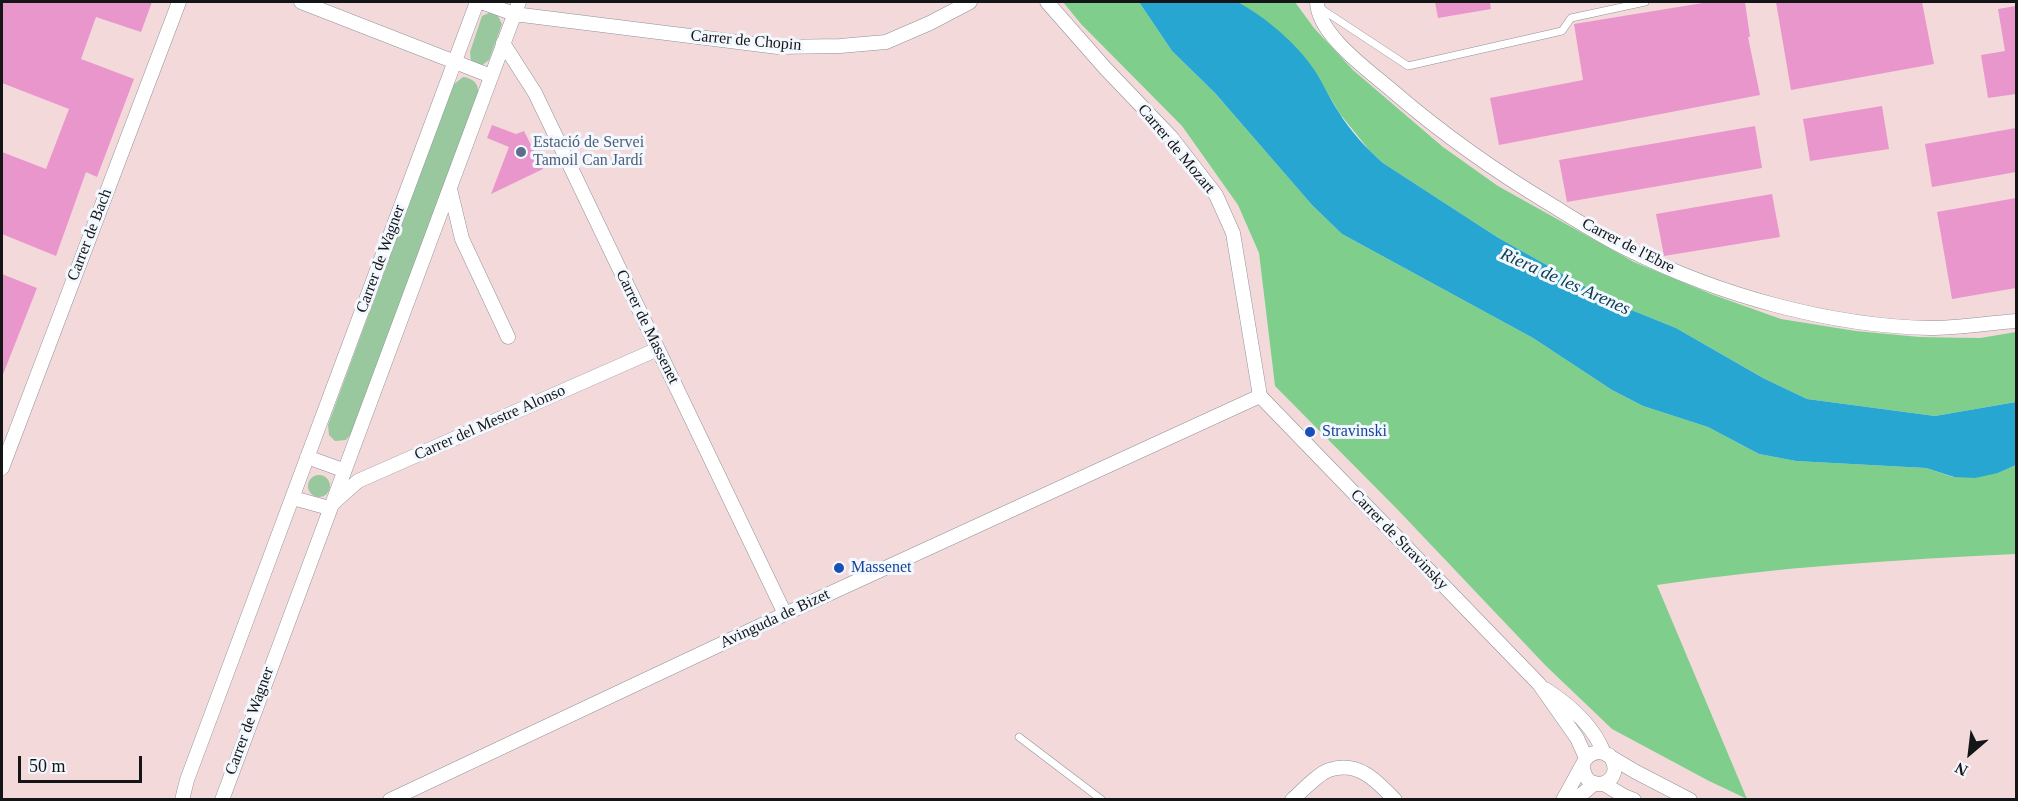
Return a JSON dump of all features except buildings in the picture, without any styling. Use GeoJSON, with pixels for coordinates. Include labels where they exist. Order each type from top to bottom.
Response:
{"type":"FeatureCollection","features":[{"type":"Feature","properties":{"kind":"street","name":"Carrer de Bach"},"geometry":{"type":"LineString","coordinates":[[2,468],[179,2]]}},
{"type":"Feature","properties":{"kind":"street"},"geometry":{"type":"LineString","coordinates":[[301,2],[491,76]]}},
{"type":"Feature","properties":{"kind":"street","name":"Carrer de Wagner"},"geometry":{"type":"LineString","coordinates":[[182,800],[187,780],[307,457],[479,2],[516,8],[222,800]]}},
{"type":"Feature","properties":{"kind":"street","name":"Carrer de Chopin"},"geometry":{"type":"LineString","coordinates":[[516,8],[778,47],[840,46],[886,42],[970,2]]}},
{"type":"Feature","properties":{"kind":"street","name":"Carrer de Mozart"},"geometry":{"type":"LineString","coordinates":[[1047,2],[1105,68],[1171,137],[1216,195],[1233,232],[1260,396]]}},
{"type":"Feature","properties":{"kind":"street","name":"Carrer de l'Ebre"},"geometry":{"type":"LineString","coordinates":[[1317,4],[1326,27],[1341,46],[1430,123],[1496,171],[1618,244],[1648,259],[1679,273],[1746,297],[1821,315],[1931,328],[2016,321]]}},
{"type":"Feature","properties":{"kind":"street","name":"Carrer de Massenet"},"geometry":{"type":"LineString","coordinates":[[503,43],[535,93],[785,614]]}},
{"type":"Feature","properties":{"kind":"street"},"geometry":{"type":"LineString","coordinates":[[450,189],[462,239],[508,337]]}},
{"type":"Feature","properties":{"kind":"street","name":"Carrer del Mestre Alonso"},"geometry":{"type":"LineString","coordinates":[[329,508],[358,481],[658,349]]}},
{"type":"Feature","properties":{"kind":"street","name":"Avinguda de Bizet"},"geometry":{"type":"LineString","coordinates":[[390,800],[785,614],[1260,396]]}},
{"type":"Feature","properties":{"kind":"street","name":"Carrer de Stravinsky"},"geometry":{"type":"LineString","coordinates":[[1260,396],[1539,684],[1577,738],[1585,762]]}},
{"type":"Feature","properties":{"kind":"street"},"geometry":{"type":"LineString","coordinates":[[307,457],[343,470]]}},
{"type":"Feature","properties":{"kind":"street"},"geometry":{"type":"LineString","coordinates":[[293,498],[329,508]]}},
{"type":"Feature","properties":{"kind":"street","name":"Carrer de Stravinsky"},"geometry":{"type":"LineString","coordinates":[[1539,684],[1562,699],[1588,725],[1607,754]]}},
{"type":"Feature","properties":{"kind":"street"},"geometry":{"type":"LineString","coordinates":[[1563,800],[1585,762],[1594,753],[1607,754],[1690,800]]}},
{"type":"Feature","properties":{"kind":"street"},"geometry":{"type":"LineString","coordinates":[[1575,800],[1614,775],[1615,767],[1607,754]]}},
{"type":"Feature","properties":{"kind":"street"},"geometry":{"type":"LineString","coordinates":[[1585,762],[1586,778],[1634,800]]}},
{"type":"Feature","properties":{"kind":"street"},"geometry":{"type":"LineString","coordinates":[[1292,800],[1328,770],[1348,767],[1362,771],[1374,779],[1395,800]]}},
{"type":"Feature","properties":{"kind":"lane"},"geometry":{"type":"LineString","coordinates":[[1317,4],[1408,66],[1563,31],[1571,18],[1645,2]]}},
{"type":"Feature","properties":{"kind":"lane"},"geometry":{"type":"LineString","coordinates":[[1019,737],[1102,800]]}},
{"type":"Feature","properties":{"kind":"shaded area"},"geometry":{"type":"Polygon","coordinates":[[[2,2],[1063,2],[1081,24],[1182,126],[1238,205],[1259,253],[1275,386],[1397,509],[1546,666],[1612,729],[1746,799],[1657,585],[1701,578],[1860,562],[2016,554],[2016,799],[2,800],[2,2]]]}},
{"type":"Feature","properties":{"kind":"shaded area"},"geometry":{"type":"Polygon","coordinates":[[[1295,2],[2016,2],[2016,332],[1980,338],[1920,337],[1856,331],[1781,319],[1711,294],[1634,262],[1498,186],[1443,147],[1353,70],[1314,28],[1295,2]]]}},
{"type":"Feature","properties":{"kind":"green space"},"geometry":{"type":"Polygon","coordinates":[[[1063,2],[1139,2],[1172,51],[1215,93],[1312,205],[1342,234],[1533,338],[1612,390],[1643,406],[1708,427],[1759,454],[1796,461],[1926,468],[1953,477],[1998,473],[2016,465],[2016,554],[1791,569],[1657,585],[1747,799],[1612,729],[1546,666],[1397,509],[1275,386],[1259,253],[1238,205],[1182,126],[1081,24],[1063,2]]]}},
{"type":"Feature","properties":{"kind":"green space"},"geometry":{"type":"Polygon","coordinates":[[[1237,2],[1295,2],[1314,28],[1353,70],[1443,147],[1498,186],[1634,262],[1711,294],[1781,319],[1856,331],[1920,337],[1980,338],[2016,332],[2016,402],[1935,416],[1807,399],[1763,378],[1676,328],[1614,303],[1497,237],[1383,163],[1369,150],[1340,114],[1312,67],[1237,2]]]}},
{"type":"Feature","properties":{"kind":"green space"},"geometry":{"type":"Polygon","coordinates":[[[491,12],[497,14],[502,24],[489,60],[481,66],[471,62],[470,52],[482,16],[491,12]]]}},
{"type":"Feature","properties":{"kind":"green space"},"geometry":{"type":"Polygon","coordinates":[[[463,77],[475,82],[478,93],[351,434],[346,440],[335,441],[329,435],[328,425],[453,85],[463,77]]]}},
{"type":"Feature","properties":{"kind":"green space"},"geometry":{"type":"Polygon","coordinates":[[[319,475],[327,478],[330,486],[327,494],[319,497],[311,494],[308,486],[311,478],[319,475]]]}},
{"type":"Feature","properties":{"kind":"water","name":"Riera de les Arenes"},"geometry":{"type":"Polygon","coordinates":[[[1139,2],[1237,2],[1278,30],[1298,49],[1316,73],[1348,126],[1383,163],[1497,237],[1614,303],[1676,328],[1763,378],[1807,399],[1935,416],[2016,402],[2016,465],[1998,473],[1975,478],[1954,477],[1926,468],[1796,461],[1759,454],[1708,427],[1643,406],[1612,390],[1533,338],[1342,234],[1312,205],[1215,93],[1172,51],[1139,2]]]}},
{"type":"Feature","properties":{"kind":"place","name":"Estació de Servei Tamoil Can Jardí"},"geometry":{"type":"Point","coordinates":[521,152]}},
{"type":"Feature","properties":{"kind":"place","name":"Stravinski"},"geometry":{"type":"Point","coordinates":[1310,432]}},
{"type":"Feature","properties":{"kind":"place","name":"Massenet"},"geometry":{"type":"Point","coordinates":[839,568]}}]}
